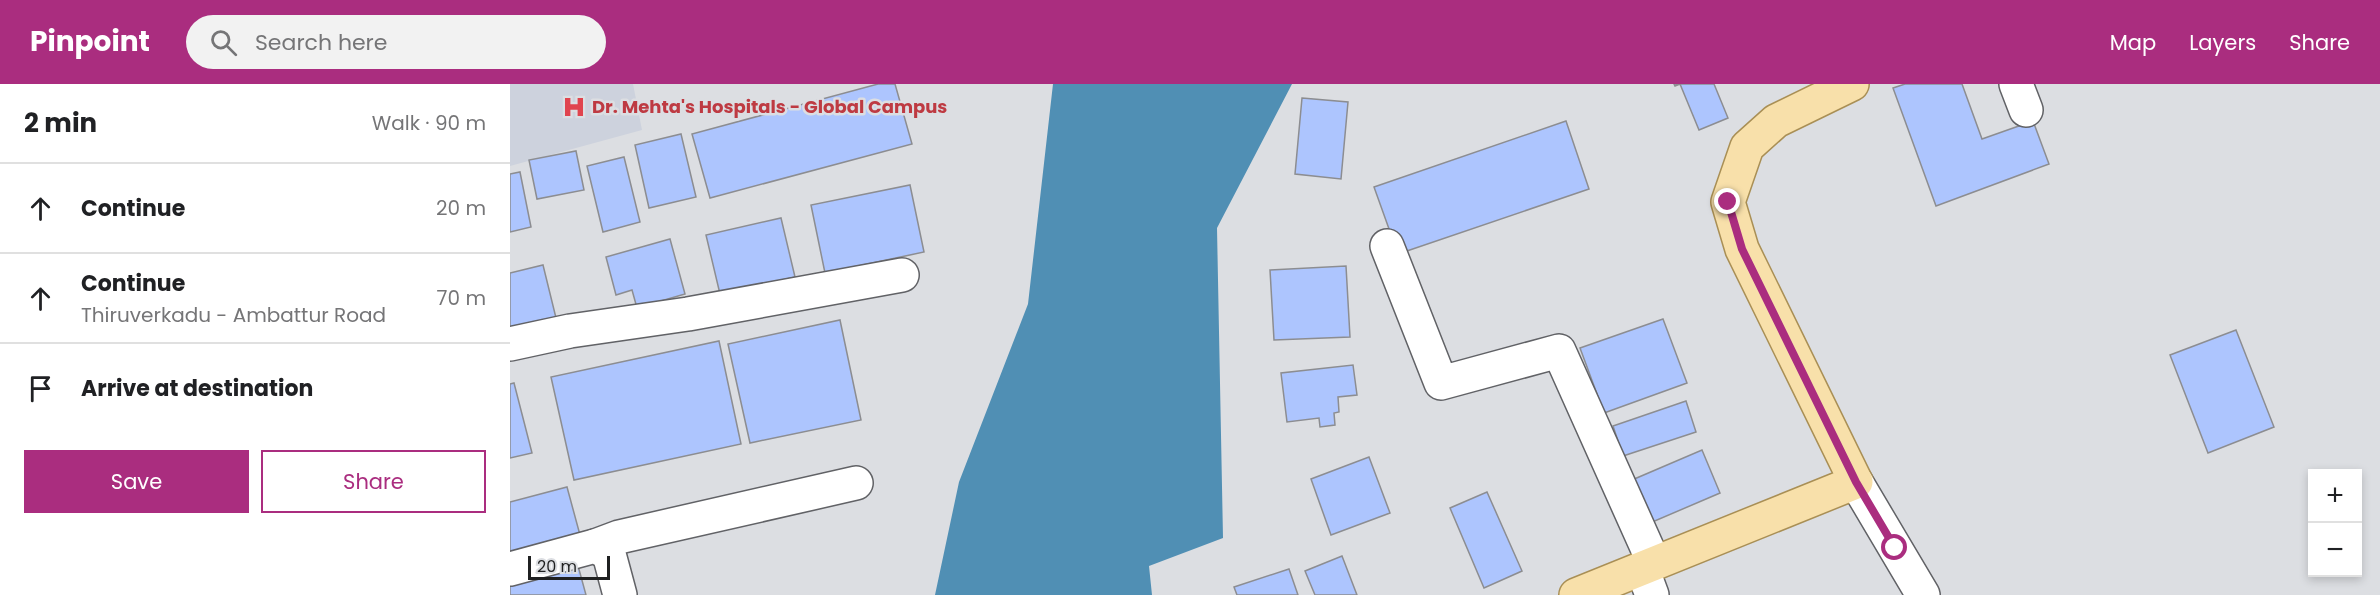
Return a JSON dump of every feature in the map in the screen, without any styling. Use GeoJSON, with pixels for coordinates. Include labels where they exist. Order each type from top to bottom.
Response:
{"type":"FeatureCollection","features":[{"type":"Feature","properties":{"kind":"main road"},"geometry":{"type":"LineString","coordinates":[[1580,594],[1649,575],[1856,482],[1742,249],[1728,202],[1747,147],[1776,121],[1842,86]]}},
{"type":"Feature","properties":{"kind":"street"},"geometry":{"type":"LineString","coordinates":[[1387,246],[1441,383],[1559,351],[1649,575]]}},
{"type":"Feature","properties":{"kind":"street"},"geometry":{"type":"LineString","coordinates":[[510,344],[570,331],[688,314],[902,275]]}},
{"type":"Feature","properties":{"kind":"street"},"geometry":{"type":"LineString","coordinates":[[1856,482],[1923,595]]}},
{"type":"Feature","properties":{"kind":"street"},"geometry":{"type":"LineString","coordinates":[[510,569],[631,534],[856,483]]}},
{"type":"Feature","properties":{"kind":"street"},"geometry":{"type":"LineString","coordinates":[[595,546],[609,554],[620,595]]}},
{"type":"Feature","properties":{"kind":"shaded area","name":"Dr. Mehta's Hospitals - Global Campus"},"geometry":{"type":"Polygon","coordinates":[[[510,84],[633,84],[642,130],[510,166],[510,84]]]}},
{"type":"Feature","properties":{"kind":"water"},"geometry":{"type":"Polygon","coordinates":[[[1053,84],[1292,84],[1217,228],[1223,538],[1149,566],[1152,595],[935,595],[959,482],[1028,304],[1053,84]]]}},
{"type":"Feature","properties":{"kind":"building"},"geometry":{"type":"Polygon","coordinates":[[[878,84],[895,84],[912,144],[710,198],[692,134],[878,84]]]}},
{"type":"Feature","properties":{"kind":"building"},"geometry":{"type":"Polygon","coordinates":[[[1680,84],[1714,84],[1728,118],[1699,130],[1680,84]]]}},
{"type":"Feature","properties":{"kind":"building"},"geometry":{"type":"Polygon","coordinates":[[[1905,84],[1962,84],[1982,139],[2033,121],[2049,164],[1936,206],[1893,88],[1905,84]]]}},
{"type":"Feature","properties":{"kind":"building"},"geometry":{"type":"Polygon","coordinates":[[[1302,98],[1348,102],[1341,179],[1295,174],[1302,98]]]}},
{"type":"Feature","properties":{"kind":"building"},"geometry":{"type":"Polygon","coordinates":[[[1566,121],[1589,189],[1398,254],[1374,187],[1566,121]]]}},
{"type":"Feature","properties":{"kind":"building"},"geometry":{"type":"Polygon","coordinates":[[[681,134],[696,197],[649,208],[635,145],[681,134]]]}},
{"type":"Feature","properties":{"kind":"building"},"geometry":{"type":"Polygon","coordinates":[[[576,151],[584,190],[537,199],[529,160],[576,151]]]}},
{"type":"Feature","properties":{"kind":"building"},"geometry":{"type":"Polygon","coordinates":[[[624,157],[640,222],[603,232],[587,166],[624,157]]]}},
{"type":"Feature","properties":{"kind":"building"},"geometry":{"type":"Polygon","coordinates":[[[520,172],[531,227],[510,232],[510,174],[520,172]]]}},
{"type":"Feature","properties":{"kind":"building"},"geometry":{"type":"Polygon","coordinates":[[[910,185],[924,252],[825,273],[811,205],[910,185]]]}},
{"type":"Feature","properties":{"kind":"building"},"geometry":{"type":"Polygon","coordinates":[[[781,218],[795,277],[720,294],[706,235],[781,218]]]}},
{"type":"Feature","properties":{"kind":"building"},"geometry":{"type":"Polygon","coordinates":[[[670,239],[685,294],[637,308],[632,290],[616,295],[606,257],[670,239]]]}},
{"type":"Feature","properties":{"kind":"building"},"geometry":{"type":"Polygon","coordinates":[[[543,265],[557,322],[510,333],[510,273],[543,265]]]}},
{"type":"Feature","properties":{"kind":"building"},"geometry":{"type":"Polygon","coordinates":[[[1346,266],[1350,337],[1274,340],[1270,270],[1346,266]]]}},
{"type":"Feature","properties":{"kind":"building"},"geometry":{"type":"Polygon","coordinates":[[[1663,319],[1687,383],[1604,413],[1580,348],[1663,319]]]}},
{"type":"Feature","properties":{"kind":"building"},"geometry":{"type":"Polygon","coordinates":[[[840,320],[861,420],[750,443],[728,344],[840,320]]]}},
{"type":"Feature","properties":{"kind":"building"},"geometry":{"type":"Polygon","coordinates":[[[2236,330],[2274,427],[2208,453],[2170,355],[2236,330]]]}},
{"type":"Feature","properties":{"kind":"building"},"geometry":{"type":"Polygon","coordinates":[[[719,341],[741,444],[574,480],[551,377],[719,341]]]}},
{"type":"Feature","properties":{"kind":"building"},"geometry":{"type":"Polygon","coordinates":[[[1353,365],[1357,395],[1338,397],[1339,412],[1334,413],[1335,425],[1320,427],[1319,418],[1287,422],[1281,373],[1353,365]]]}},
{"type":"Feature","properties":{"kind":"building"},"geometry":{"type":"Polygon","coordinates":[[[514,383],[532,453],[510,458],[510,384],[514,383]]]}},
{"type":"Feature","properties":{"kind":"building"},"geometry":{"type":"Polygon","coordinates":[[[1686,401],[1696,432],[1623,456],[1613,426],[1686,401]]]}},
{"type":"Feature","properties":{"kind":"building"},"geometry":{"type":"Polygon","coordinates":[[[1702,450],[1720,493],[1650,523],[1632,480],[1702,450]]]}},
{"type":"Feature","properties":{"kind":"building"},"geometry":{"type":"Polygon","coordinates":[[[1369,457],[1390,513],[1331,535],[1311,479],[1369,457]]]}},
{"type":"Feature","properties":{"kind":"building"},"geometry":{"type":"Polygon","coordinates":[[[567,487],[580,535],[510,553],[510,502],[567,487]]]}},
{"type":"Feature","properties":{"kind":"building"},"geometry":{"type":"Polygon","coordinates":[[[1487,492],[1522,571],[1484,588],[1450,508],[1487,492]]]}},
{"type":"Feature","properties":{"kind":"building"},"geometry":{"type":"Polygon","coordinates":[[[1342,556],[1357,595],[1315,595],[1305,571],[1342,556]]]}},
{"type":"Feature","properties":{"kind":"building"},"geometry":{"type":"Polygon","coordinates":[[[577,562],[586,595],[510,595],[510,580],[577,562]]]}},
{"type":"Feature","properties":{"kind":"building"},"geometry":{"type":"Polygon","coordinates":[[[1289,569],[1298,595],[1237,595],[1234,587],[1289,569]]]}},
{"type":"Feature","properties":{"kind":"place","name":"Dr. Mehta's Hospitals - Global Campus"},"geometry":{"type":"Point","coordinates":[574,107]}},
{"type":"Feature","properties":{"kind":"route"},"geometry":{"type":"LineString","coordinates":[[1728,202],[1742,249],[1856,482],[1895,548]]}}]}
